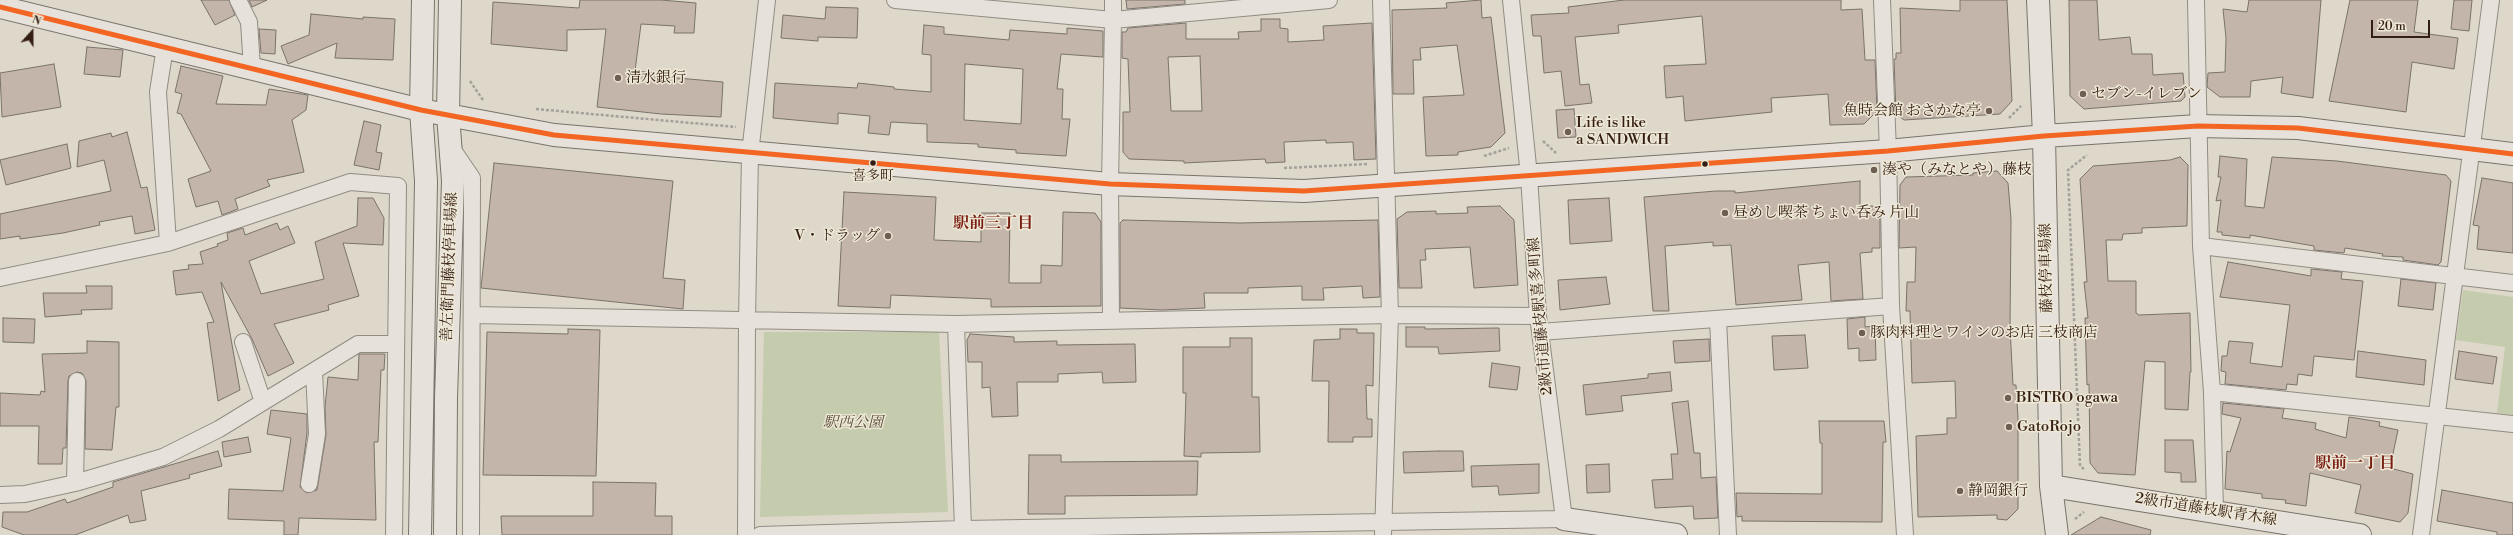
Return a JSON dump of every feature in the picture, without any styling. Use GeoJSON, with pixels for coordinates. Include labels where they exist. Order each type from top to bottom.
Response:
{"type":"FeatureCollection","features":[{"type":"Feature","properties":{"kind":"main road","name":"善左衛門藤枝停車場線"},"geometry":{"type":"LineString","coordinates":[[420,535],[426,181],[421,110],[423,0]]}},
{"type":"Feature","properties":{"kind":"main road","name":"善左衛門藤枝停車場線"},"geometry":{"type":"LineString","coordinates":[[445,535],[446,398],[453,181],[448,115],[450,0]]}},
{"type":"Feature","properties":{"kind":"main road","name":"藤枝停車場線"},"geometry":{"type":"LineString","coordinates":[[2038,0],[2044,136],[2051,486],[2057,535]]}},
{"type":"Feature","properties":{"kind":"main road"},"geometry":{"type":"LineString","coordinates":[[0,7],[421,110],[554,135],[750,154],[1110,184],[1304,191],[1888,151],[2044,136],[2198,126],[2298,128],[2513,154]]}},
{"type":"Feature","properties":{"kind":"main road","name":"2級市道藤枝駅青木線"},"geometry":{"type":"LineString","coordinates":[[2051,486],[2360,535]]}},
{"type":"Feature","properties":{"kind":"main road"},"geometry":{"type":"LineString","coordinates":[[1564,518],[1676,535]]}},
{"type":"Feature","properties":{"kind":"street"},"geometry":{"type":"LineString","coordinates":[[238,0],[249,22],[252,68]]}},
{"type":"Feature","properties":{"kind":"street"},"geometry":{"type":"LineString","coordinates":[[746,535],[747,321],[750,154],[766,0]]}},
{"type":"Feature","properties":{"kind":"street"},"geometry":{"type":"LineString","coordinates":[[895,0],[1113,20],[1329,0]]}},
{"type":"Feature","properties":{"kind":"street"},"geometry":{"type":"LineString","coordinates":[[1110,320],[1110,184],[1113,0]]}},
{"type":"Feature","properties":{"kind":"street"},"geometry":{"type":"LineString","coordinates":[[1381,0],[1387,163],[1390,315],[1383,529]]}},
{"type":"Feature","properties":{"kind":"street","name":"2級市道藤枝駅喜多町線"},"geometry":{"type":"LineString","coordinates":[[1511,0],[1529,176],[1538,316],[1564,518]]}},
{"type":"Feature","properties":{"kind":"street"},"geometry":{"type":"LineString","coordinates":[[1882,0],[1888,151],[1891,306],[1905,535]]}},
{"type":"Feature","properties":{"kind":"street"},"geometry":{"type":"LineString","coordinates":[[2196,0],[2201,246],[2212,392],[2215,511]]}},
{"type":"Feature","properties":{"kind":"street"},"geometry":{"type":"LineString","coordinates":[[2421,535],[2491,0]]}},
{"type":"Feature","properties":{"kind":"street"},"geometry":{"type":"LineString","coordinates":[[165,47],[158,92],[168,243]]}},
{"type":"Feature","properties":{"kind":"street"},"geometry":{"type":"LineString","coordinates":[[450,146],[472,178],[471,535]]}},
{"type":"Feature","properties":{"kind":"street"},"geometry":{"type":"LineString","coordinates":[[0,278],[168,243],[350,182],[398,186],[394,535]]}},
{"type":"Feature","properties":{"kind":"street"},"geometry":{"type":"LineString","coordinates":[[2201,246],[2513,283]]}},
{"type":"Feature","properties":{"kind":"street"},"geometry":{"type":"LineString","coordinates":[[1540,332],[1891,306]]}},
{"type":"Feature","properties":{"kind":"street"},"geometry":{"type":"LineString","coordinates":[[472,315],[956,324],[1390,315],[1538,316]]}},
{"type":"Feature","properties":{"kind":"street"},"geometry":{"type":"LineString","coordinates":[[1718,319],[1728,535]]}},
{"type":"Feature","properties":{"kind":"street"},"geometry":{"type":"LineString","coordinates":[[956,324],[963,529]]}},
{"type":"Feature","properties":{"kind":"street"},"geometry":{"type":"LineString","coordinates":[[243,342],[263,402]]}},
{"type":"Feature","properties":{"kind":"street"},"geometry":{"type":"LineString","coordinates":[[0,495],[25,494],[75,483],[163,457],[219,429],[358,344],[396,344]]}},
{"type":"Feature","properties":{"kind":"street"},"geometry":{"type":"LineString","coordinates":[[310,484],[317,434],[314,371]]}},
{"type":"Feature","properties":{"kind":"street"},"geometry":{"type":"LineString","coordinates":[[75,483],[77,381]]}},
{"type":"Feature","properties":{"kind":"street"},"geometry":{"type":"LineString","coordinates":[[2212,392],[2513,424]]}},
{"type":"Feature","properties":{"kind":"street"},"geometry":{"type":"LineString","coordinates":[[760,535],[963,529],[1383,529],[1564,518]]}},
{"type":"Feature","properties":{"kind":"path"},"geometry":{"type":"LineString","coordinates":[[468,77],[485,104]]}},
{"type":"Feature","properties":{"kind":"path"},"geometry":{"type":"LineString","coordinates":[[2004,123],[2021,106],[2021,99]]}},
{"type":"Feature","properties":{"kind":"path"},"geometry":{"type":"LineString","coordinates":[[533,108],[740,128]]}},
{"type":"Feature","properties":{"kind":"path"},"geometry":{"type":"LineString","coordinates":[[1542,133],[1542,141],[1557,154]]}},
{"type":"Feature","properties":{"kind":"path"},"geometry":{"type":"LineString","coordinates":[[1481,157],[1508,150],[1510,143]]}},
{"type":"Feature","properties":{"kind":"path"},"geometry":{"type":"LineString","coordinates":[[1276,168],[1387,163]]}},
{"type":"Feature","properties":{"kind":"green space"},"geometry":{"type":"Polygon","coordinates":[[[2463,290],[2513,297],[2513,415],[2497,413],[2505,347],[2456,340],[2463,290]]]}},
{"type":"Feature","properties":{"kind":"green space","name":"駅西公園"},"geometry":{"type":"Polygon","coordinates":[[[764,332],[939,332],[948,512],[760,517],[764,332]]]}},
{"type":"Feature","properties":{"kind":"building"},"geometry":{"type":"Polygon","coordinates":[[[201,0],[229,0],[235,15],[215,25],[201,0]]]}},
{"type":"Feature","properties":{"kind":"building"},"geometry":{"type":"Polygon","coordinates":[[[249,0],[267,0],[252,7],[249,0]]]}},
{"type":"Feature","properties":{"kind":"building"},"geometry":{"type":"Polygon","coordinates":[[[580,0],[661,0],[696,3],[694,33],[674,33],[675,26],[641,24],[635,71],[666,74],[666,77],[723,82],[721,117],[661,114],[597,107],[606,29],[567,30],[567,51],[491,44],[493,2],[579,8],[580,0]]]}},
{"type":"Feature","properties":{"kind":"building"},"geometry":{"type":"Polygon","coordinates":[[[1126,0],[1185,0],[1185,4],[1127,9],[1126,0]]]}},
{"type":"Feature","properties":{"kind":"building"},"geometry":{"type":"Polygon","coordinates":[[[1481,0],[1482,18],[1491,17],[1505,133],[1491,147],[1458,152],[1458,155],[1426,156],[1423,97],[1464,95],[1457,45],[1420,48],[1421,60],[1413,60],[1414,94],[1393,94],[1392,10],[1447,8],[1446,3],[1481,0]]]}},
{"type":"Feature","properties":{"kind":"building"},"geometry":{"type":"Polygon","coordinates":[[[1624,0],[1841,0],[1841,10],[1862,9],[1865,60],[1875,60],[1877,111],[1864,124],[1830,125],[1828,94],[1771,98],[1772,112],[1685,121],[1683,96],[1666,98],[1664,66],[1706,64],[1702,16],[1618,25],[1619,33],[1575,37],[1580,85],[1589,84],[1592,103],[1565,106],[1561,71],[1544,73],[1541,36],[1533,36],[1531,15],[1569,13],[1568,7],[1624,0]]]}},
{"type":"Feature","properties":{"kind":"building"},"geometry":{"type":"Polygon","coordinates":[[[1960,0],[2007,0],[2012,101],[2000,114],[1904,120],[1896,114],[1894,59],[1896,59],[1896,53],[1901,53],[1900,8],[1960,11],[1960,0]]]}},
{"type":"Feature","properties":{"kind":"building"},"geometry":{"type":"Polygon","coordinates":[[[2069,0],[2097,0],[2099,40],[2130,37],[2132,54],[2152,54],[2153,75],[2183,73],[2185,97],[2181,101],[2084,109],[2070,96],[2069,0]]]}},
{"type":"Feature","properties":{"kind":"building"},"geometry":{"type":"Polygon","coordinates":[[[2249,0],[2321,0],[2313,98],[2281,93],[2283,77],[2251,81],[2250,97],[2220,97],[2207,87],[2208,73],[2225,72],[2226,38],[2223,9],[2247,12],[2249,0]]]}},
{"type":"Feature","properties":{"kind":"building"},"geometry":{"type":"Polygon","coordinates":[[[2350,0],[2418,0],[2414,32],[2458,38],[2454,69],[2412,62],[2406,112],[2329,101],[2350,0]]]}},
{"type":"Feature","properties":{"kind":"building"},"geometry":{"type":"Polygon","coordinates":[[[2454,0],[2472,0],[2469,31],[2451,29],[2454,0]]]}},
{"type":"Feature","properties":{"kind":"building"},"geometry":{"type":"Polygon","coordinates":[[[826,7],[858,8],[857,38],[818,37],[818,41],[781,38],[783,15],[825,19],[826,7]]]}},
{"type":"Feature","properties":{"kind":"building"},"geometry":{"type":"Polygon","coordinates":[[[311,14],[363,19],[363,17],[395,19],[393,60],[335,58],[337,43],[288,64],[281,46],[309,35],[311,14]]]}},
{"type":"Feature","properties":{"kind":"building"},"geometry":{"type":"Polygon","coordinates":[[[1261,19],[1280,19],[1280,28],[1288,29],[1288,42],[1324,40],[1323,26],[1372,23],[1376,159],[1354,160],[1353,142],[1326,143],[1326,140],[1284,142],[1285,162],[1266,163],[1265,159],[1184,163],[1184,161],[1129,159],[1123,152],[1123,112],[1130,112],[1128,59],[1122,58],[1122,32],[1126,32],[1128,28],[1186,23],[1186,39],[1239,39],[1238,32],[1261,31],[1261,19]],[[1200,56],[1168,57],[1171,111],[1202,111],[1200,56]]]}},
{"type":"Feature","properties":{"kind":"building"},"geometry":{"type":"Polygon","coordinates":[[[924,25],[944,27],[944,34],[1009,40],[1010,30],[1067,34],[1067,28],[1103,31],[1103,57],[1061,54],[1057,89],[1063,89],[1062,119],[1070,119],[1066,156],[1016,153],[1016,150],[978,147],[978,144],[927,142],[927,124],[891,122],[889,135],[868,133],[870,116],[838,113],[838,124],[773,118],[775,83],[857,88],[858,83],[894,87],[894,89],[931,92],[931,55],[922,54],[924,25]],[[965,64],[964,120],[1021,124],[1023,69],[965,64]]]}},
{"type":"Feature","properties":{"kind":"building"},"geometry":{"type":"Polygon","coordinates":[[[259,29],[276,30],[275,54],[261,53],[259,29]]]}},
{"type":"Feature","properties":{"kind":"building"},"geometry":{"type":"Polygon","coordinates":[[[87,47],[123,50],[120,77],[84,74],[87,47]]]}},
{"type":"Feature","properties":{"kind":"building"},"geometry":{"type":"Polygon","coordinates":[[[54,64],[61,107],[2,117],[0,73],[54,64]]]}},
{"type":"Feature","properties":{"kind":"building"},"geometry":{"type":"Polygon","coordinates":[[[181,66],[223,76],[216,104],[266,105],[269,89],[308,95],[306,110],[292,120],[304,172],[267,180],[270,186],[235,199],[238,209],[222,215],[218,201],[196,207],[188,179],[211,171],[181,114],[177,113],[182,94],[175,92],[181,66]]]}},
{"type":"Feature","properties":{"kind":"building"},"geometry":{"type":"Polygon","coordinates":[[[1574,109],[1576,137],[1558,138],[1556,110],[1574,109]]]}},
{"type":"Feature","properties":{"kind":"building"},"geometry":{"type":"Polygon","coordinates":[[[364,121],[381,125],[376,152],[382,153],[379,170],[354,165],[364,121]]]}},
{"type":"Feature","properties":{"kind":"building"},"geometry":{"type":"Polygon","coordinates":[[[127,132],[141,188],[147,187],[155,230],[135,234],[132,216],[99,222],[100,225],[63,233],[20,239],[20,236],[0,239],[0,214],[111,191],[104,160],[77,167],[79,141],[111,133],[112,137],[127,132]]]}},
{"type":"Feature","properties":{"kind":"building"},"geometry":{"type":"Polygon","coordinates":[[[67,144],[71,168],[6,185],[0,160],[67,144]]]}},
{"type":"Feature","properties":{"kind":"building"},"geometry":{"type":"Polygon","coordinates":[[[2220,156],[2247,159],[2245,206],[2264,208],[2272,157],[2337,161],[2446,175],[2451,181],[2441,262],[2438,265],[2403,260],[2403,257],[2382,256],[2383,254],[2345,248],[2344,253],[2314,250],[2314,246],[2250,235],[2250,238],[2222,235],[2222,232],[2217,232],[2221,200],[2216,201],[2221,177],[2218,177],[2220,156]]]}},
{"type":"Feature","properties":{"kind":"building"},"geometry":{"type":"Polygon","coordinates":[[[2180,157],[2188,165],[2187,226],[2142,228],[2142,233],[2123,234],[2122,240],[2106,240],[2108,281],[2136,281],[2136,313],[2139,315],[2190,313],[2191,372],[2188,410],[2165,409],[2165,362],[2145,361],[2135,475],[2098,473],[2090,463],[2089,384],[2087,385],[2085,318],[2088,318],[2084,282],[2087,282],[2080,179],[2093,166],[2170,160],[2180,157]]]}},
{"type":"Feature","properties":{"kind":"building"},"geometry":{"type":"Polygon","coordinates":[[[494,163],[673,181],[663,278],[685,280],[683,309],[481,288],[494,163]]]}},
{"type":"Feature","properties":{"kind":"building"},"geometry":{"type":"Polygon","coordinates":[[[1997,171],[2008,183],[2011,219],[2010,328],[2013,385],[2016,385],[2018,418],[2018,509],[2007,520],[1997,519],[1997,515],[1918,517],[1916,436],[1947,434],[1947,418],[1956,418],[1955,381],[1912,383],[1910,311],[1906,311],[1907,282],[1915,282],[1916,247],[1899,248],[1900,185],[1906,177],[1973,175],[1973,173],[1997,171]]]}},
{"type":"Feature","properties":{"kind":"building"},"geometry":{"type":"Polygon","coordinates":[[[2482,178],[2513,183],[2513,253],[2477,249],[2479,226],[2473,225],[2482,178]]]}},
{"type":"Feature","properties":{"kind":"building"},"geometry":{"type":"Polygon","coordinates":[[[1860,181],[1860,206],[1880,206],[1880,248],[1872,248],[1872,252],[1860,253],[1863,299],[1831,301],[1829,262],[1798,265],[1802,300],[1736,305],[1731,245],[1713,246],[1713,242],[1665,246],[1669,311],[1653,311],[1644,197],[1716,191],[1735,191],[1735,193],[1860,181]]]}},
{"type":"Feature","properties":{"kind":"building"},"geometry":{"type":"Polygon","coordinates":[[[844,192],[936,197],[934,240],[981,242],[981,213],[1010,213],[1009,283],[1041,283],[1041,265],[1062,266],[1063,212],[1095,213],[1101,222],[1101,306],[991,307],[991,299],[891,295],[890,308],[838,306],[844,192]]]}},
{"type":"Feature","properties":{"kind":"building"},"geometry":{"type":"Polygon","coordinates":[[[358,198],[373,198],[384,218],[383,245],[343,243],[359,296],[328,305],[329,310],[274,324],[294,363],[268,376],[252,339],[221,282],[240,390],[218,401],[207,323],[214,322],[202,292],[176,295],[173,271],[189,269],[188,265],[203,264],[200,252],[218,246],[217,244],[228,240],[227,233],[243,228],[245,235],[277,223],[280,230],[288,226],[295,243],[249,261],[261,294],[324,279],[315,242],[357,226],[358,198]]]}},
{"type":"Feature","properties":{"kind":"building"},"geometry":{"type":"Polygon","coordinates":[[[1609,198],[1612,241],[1570,244],[1568,200],[1609,198]]]}},
{"type":"Feature","properties":{"kind":"building"},"geometry":{"type":"Polygon","coordinates":[[[1500,206],[1514,220],[1518,285],[1474,288],[1470,247],[1425,249],[1426,260],[1420,260],[1422,288],[1399,288],[1397,219],[1407,212],[1436,211],[1436,214],[1468,213],[1467,207],[1500,206]]]}},
{"type":"Feature","properties":{"kind":"building"},"geometry":{"type":"Polygon","coordinates":[[[1123,220],[1239,223],[1378,220],[1380,297],[1363,298],[1362,286],[1323,288],[1324,300],[1302,300],[1302,286],[1248,288],[1248,293],[1204,293],[1205,308],[1162,310],[1120,308],[1120,223],[1123,220]]]}},
{"type":"Feature","properties":{"kind":"building"},"geometry":{"type":"Polygon","coordinates":[[[2228,262],[2311,276],[2311,269],[2342,272],[2341,279],[2363,281],[2354,360],[2314,356],[2312,376],[2298,374],[2297,385],[2287,384],[2286,390],[2225,384],[2226,372],[2221,371],[2222,356],[2227,356],[2229,341],[2253,343],[2250,363],[2282,367],[2290,305],[2220,297],[2228,262]]]}},
{"type":"Feature","properties":{"kind":"building"},"geometry":{"type":"Polygon","coordinates":[[[1606,277],[1610,304],[1560,310],[1558,280],[1606,277]]]}},
{"type":"Feature","properties":{"kind":"building"},"geometry":{"type":"Polygon","coordinates":[[[2401,279],[2436,283],[2433,310],[2398,306],[2401,279]]]}},
{"type":"Feature","properties":{"kind":"building"},"geometry":{"type":"Polygon","coordinates":[[[86,286],[112,286],[112,309],[81,310],[82,314],[45,317],[43,293],[87,293],[86,286]]]}},
{"type":"Feature","properties":{"kind":"building"},"geometry":{"type":"Polygon","coordinates":[[[1865,317],[1865,327],[1875,326],[1876,360],[1859,361],[1859,348],[1848,349],[1847,319],[1865,317]]]}},
{"type":"Feature","properties":{"kind":"building"},"geometry":{"type":"Polygon","coordinates":[[[3,318],[35,319],[34,343],[3,342],[3,318]]]}},
{"type":"Feature","properties":{"kind":"building"},"geometry":{"type":"Polygon","coordinates":[[[1406,327],[1425,327],[1425,329],[1499,328],[1500,351],[1439,354],[1438,347],[1406,347],[1406,327]]]}},
{"type":"Feature","properties":{"kind":"building"},"geometry":{"type":"Polygon","coordinates":[[[568,329],[600,330],[596,476],[483,475],[487,332],[568,334],[568,329]]]}},
{"type":"Feature","properties":{"kind":"building"},"geometry":{"type":"Polygon","coordinates":[[[1340,329],[1357,329],[1357,333],[1374,333],[1373,386],[1366,385],[1367,419],[1372,419],[1372,437],[1353,437],[1353,442],[1328,442],[1329,381],[1312,381],[1314,340],[1340,339],[1340,329]]]}},
{"type":"Feature","properties":{"kind":"building"},"geometry":{"type":"Polygon","coordinates":[[[970,334],[1014,337],[1014,342],[1057,341],[1057,345],[1135,344],[1136,382],[1103,383],[1102,372],[1058,374],[1058,382],[1017,382],[1018,416],[992,417],[990,387],[982,388],[982,362],[968,362],[967,340],[970,334]]]}},
{"type":"Feature","properties":{"kind":"building"},"geometry":{"type":"Polygon","coordinates":[[[1805,335],[1808,368],[1774,370],[1772,336],[1805,335]]]}},
{"type":"Feature","properties":{"kind":"building"},"geometry":{"type":"Polygon","coordinates":[[[1230,338],[1252,338],[1252,397],[1259,397],[1260,452],[1201,453],[1201,457],[1184,456],[1186,393],[1183,393],[1183,347],[1230,347],[1230,338]]]}},
{"type":"Feature","properties":{"kind":"building"},"geometry":{"type":"Polygon","coordinates":[[[1709,339],[1710,361],[1675,363],[1673,341],[1709,339]]]}},
{"type":"Feature","properties":{"kind":"building"},"geometry":{"type":"Polygon","coordinates":[[[87,341],[119,342],[119,407],[116,407],[112,450],[85,449],[86,381],[82,373],[77,372],[69,376],[68,381],[66,448],[63,448],[62,464],[38,464],[39,426],[0,426],[0,393],[40,395],[41,391],[45,392],[42,354],[87,353],[87,341]]]}},
{"type":"Feature","properties":{"kind":"building"},"geometry":{"type":"Polygon","coordinates":[[[2358,351],[2426,360],[2424,385],[2356,377],[2358,351]]]}},
{"type":"Feature","properties":{"kind":"building"},"geometry":{"type":"Polygon","coordinates":[[[2459,351],[2497,357],[2493,384],[2455,379],[2459,351]]]}},
{"type":"Feature","properties":{"kind":"building"},"geometry":{"type":"Polygon","coordinates":[[[359,354],[385,354],[384,370],[381,370],[378,442],[374,442],[376,520],[299,518],[298,535],[284,535],[284,521],[228,519],[229,489],[283,491],[291,438],[267,434],[271,410],[307,414],[307,433],[300,487],[307,493],[317,490],[326,435],[325,407],[328,377],[358,380],[359,354]]]}},
{"type":"Feature","properties":{"kind":"building"},"geometry":{"type":"Polygon","coordinates":[[[1492,363],[1520,367],[1517,390],[1489,387],[1492,363]]]}},
{"type":"Feature","properties":{"kind":"building"},"geometry":{"type":"Polygon","coordinates":[[[1670,372],[1672,391],[1621,396],[1623,411],[1586,415],[1583,385],[1648,378],[1648,374],[1670,372]]]}},
{"type":"Feature","properties":{"kind":"building"},"geometry":{"type":"Polygon","coordinates":[[[1688,401],[1694,453],[1700,453],[1701,478],[1716,477],[1718,518],[1694,519],[1693,506],[1655,508],[1652,480],[1673,479],[1671,454],[1678,454],[1672,403],[1688,401]]]}},
{"type":"Feature","properties":{"kind":"building"},"geometry":{"type":"Polygon","coordinates":[[[2223,403],[2284,409],[2282,418],[2316,423],[2315,429],[2346,438],[2349,417],[2380,422],[2379,426],[2398,430],[2390,468],[2413,474],[2408,513],[2400,522],[2355,513],[2361,485],[2310,473],[2306,506],[2285,503],[2286,500],[2262,498],[2262,494],[2225,489],[2227,451],[2230,452],[2241,418],[2222,414],[2223,403]]]}},
{"type":"Feature","properties":{"kind":"building"},"geometry":{"type":"Polygon","coordinates":[[[1819,421],[1884,421],[1886,442],[1883,442],[1882,522],[1742,521],[1742,516],[1737,517],[1736,493],[1822,494],[1822,443],[1820,443],[1819,421]]]}},
{"type":"Feature","properties":{"kind":"building"},"geometry":{"type":"Polygon","coordinates":[[[248,437],[251,452],[224,457],[222,442],[248,437]]]}},
{"type":"Feature","properties":{"kind":"building"},"geometry":{"type":"Polygon","coordinates":[[[2165,440],[2193,440],[2196,482],[2181,482],[2181,473],[2165,472],[2165,440]]]}},
{"type":"Feature","properties":{"kind":"building"},"geometry":{"type":"Polygon","coordinates":[[[218,451],[222,466],[189,475],[190,478],[141,491],[146,520],[130,523],[128,515],[75,535],[24,535],[2,527],[3,512],[27,512],[65,499],[67,503],[113,487],[113,482],[218,451]]]}},
{"type":"Feature","properties":{"kind":"building"},"geometry":{"type":"Polygon","coordinates":[[[1463,451],[1464,471],[1404,473],[1403,452],[1463,451]]]}},
{"type":"Feature","properties":{"kind":"building"},"geometry":{"type":"Polygon","coordinates":[[[1029,455],[1061,455],[1061,462],[1198,461],[1197,495],[1065,496],[1065,514],[1028,514],[1029,455]]]}},
{"type":"Feature","properties":{"kind":"building"},"geometry":{"type":"Polygon","coordinates":[[[1539,464],[1539,493],[1499,495],[1498,486],[1472,487],[1471,466],[1539,464]]]}},
{"type":"Feature","properties":{"kind":"building"},"geometry":{"type":"Polygon","coordinates":[[[1609,464],[1610,492],[1587,493],[1586,465],[1609,464]]]}},
{"type":"Feature","properties":{"kind":"building"},"geometry":{"type":"Polygon","coordinates":[[[593,482],[656,483],[655,516],[672,516],[672,535],[502,535],[501,516],[593,516],[593,482]]]}},
{"type":"Feature","properties":{"kind":"building"},"geometry":{"type":"Polygon","coordinates":[[[2442,490],[2513,503],[2513,535],[2497,535],[2497,532],[2437,521],[2442,490]]]}},
{"type":"Feature","properties":{"kind":"building"},"geometry":{"type":"Polygon","coordinates":[[[2101,517],[2151,530],[2150,535],[2071,535],[2101,517]]]}},
{"type":"Feature","properties":{"kind":"transit line"},"geometry":{"type":"LineString","coordinates":[[0,7],[421,110],[554,135],[1110,184],[1304,191],[1888,151],[2044,136],[2198,126],[2298,128],[2513,154]]}},
{"type":"Feature","properties":{"kind":"place","name":"清水銀行"},"geometry":{"type":"Point","coordinates":[618,78]}},
{"type":"Feature","properties":{"kind":"place","name":"セブン-イレブン"},"geometry":{"type":"Point","coordinates":[2083,94]}},
{"type":"Feature","properties":{"kind":"place","name":"魚時会館 おさかな亭"},"geometry":{"type":"Point","coordinates":[1989,111]}},
{"type":"Feature","properties":{"kind":"place","name":"Life is like a SANDWICH"},"geometry":{"type":"Point","coordinates":[1568,132]}},
{"type":"Feature","properties":{"kind":"place","name":"喜多町"},"geometry":{"type":"Point","coordinates":[873,163]}},
{"type":"Feature","properties":{"kind":"place","name":"湊や（みなとや）藤枝"},"geometry":{"type":"Point","coordinates":[1874,170]}},
{"type":"Feature","properties":{"kind":"place","name":"昼めし喫茶 ちょい呑み 片山"},"geometry":{"type":"Point","coordinates":[1725,213]}},
{"type":"Feature","properties":{"kind":"place","name":"V・ドラッグ"},"geometry":{"type":"Point","coordinates":[888,236]}},
{"type":"Feature","properties":{"kind":"place","name":"豚肉料理とワインのお店 三枝商店"},"geometry":{"type":"Point","coordinates":[1862,333]}},
{"type":"Feature","properties":{"kind":"place","name":"BISTRO ogawa"},"geometry":{"type":"Point","coordinates":[2008,398]}},
{"type":"Feature","properties":{"kind":"place","name":"GatoRojo"},"geometry":{"type":"Point","coordinates":[2009,427]}},
{"type":"Feature","properties":{"kind":"place","name":"静岡銀行"},"geometry":{"type":"Point","coordinates":[1960,491]}},
{"type":"Feature","properties":{"kind":"district","name":"駅前三丁目"},"geometry":{"type":"Point","coordinates":[993,224]}},
{"type":"Feature","properties":{"kind":"district","name":"駅前一丁目"},"geometry":{"type":"Point","coordinates":[2355,464]}}]}
